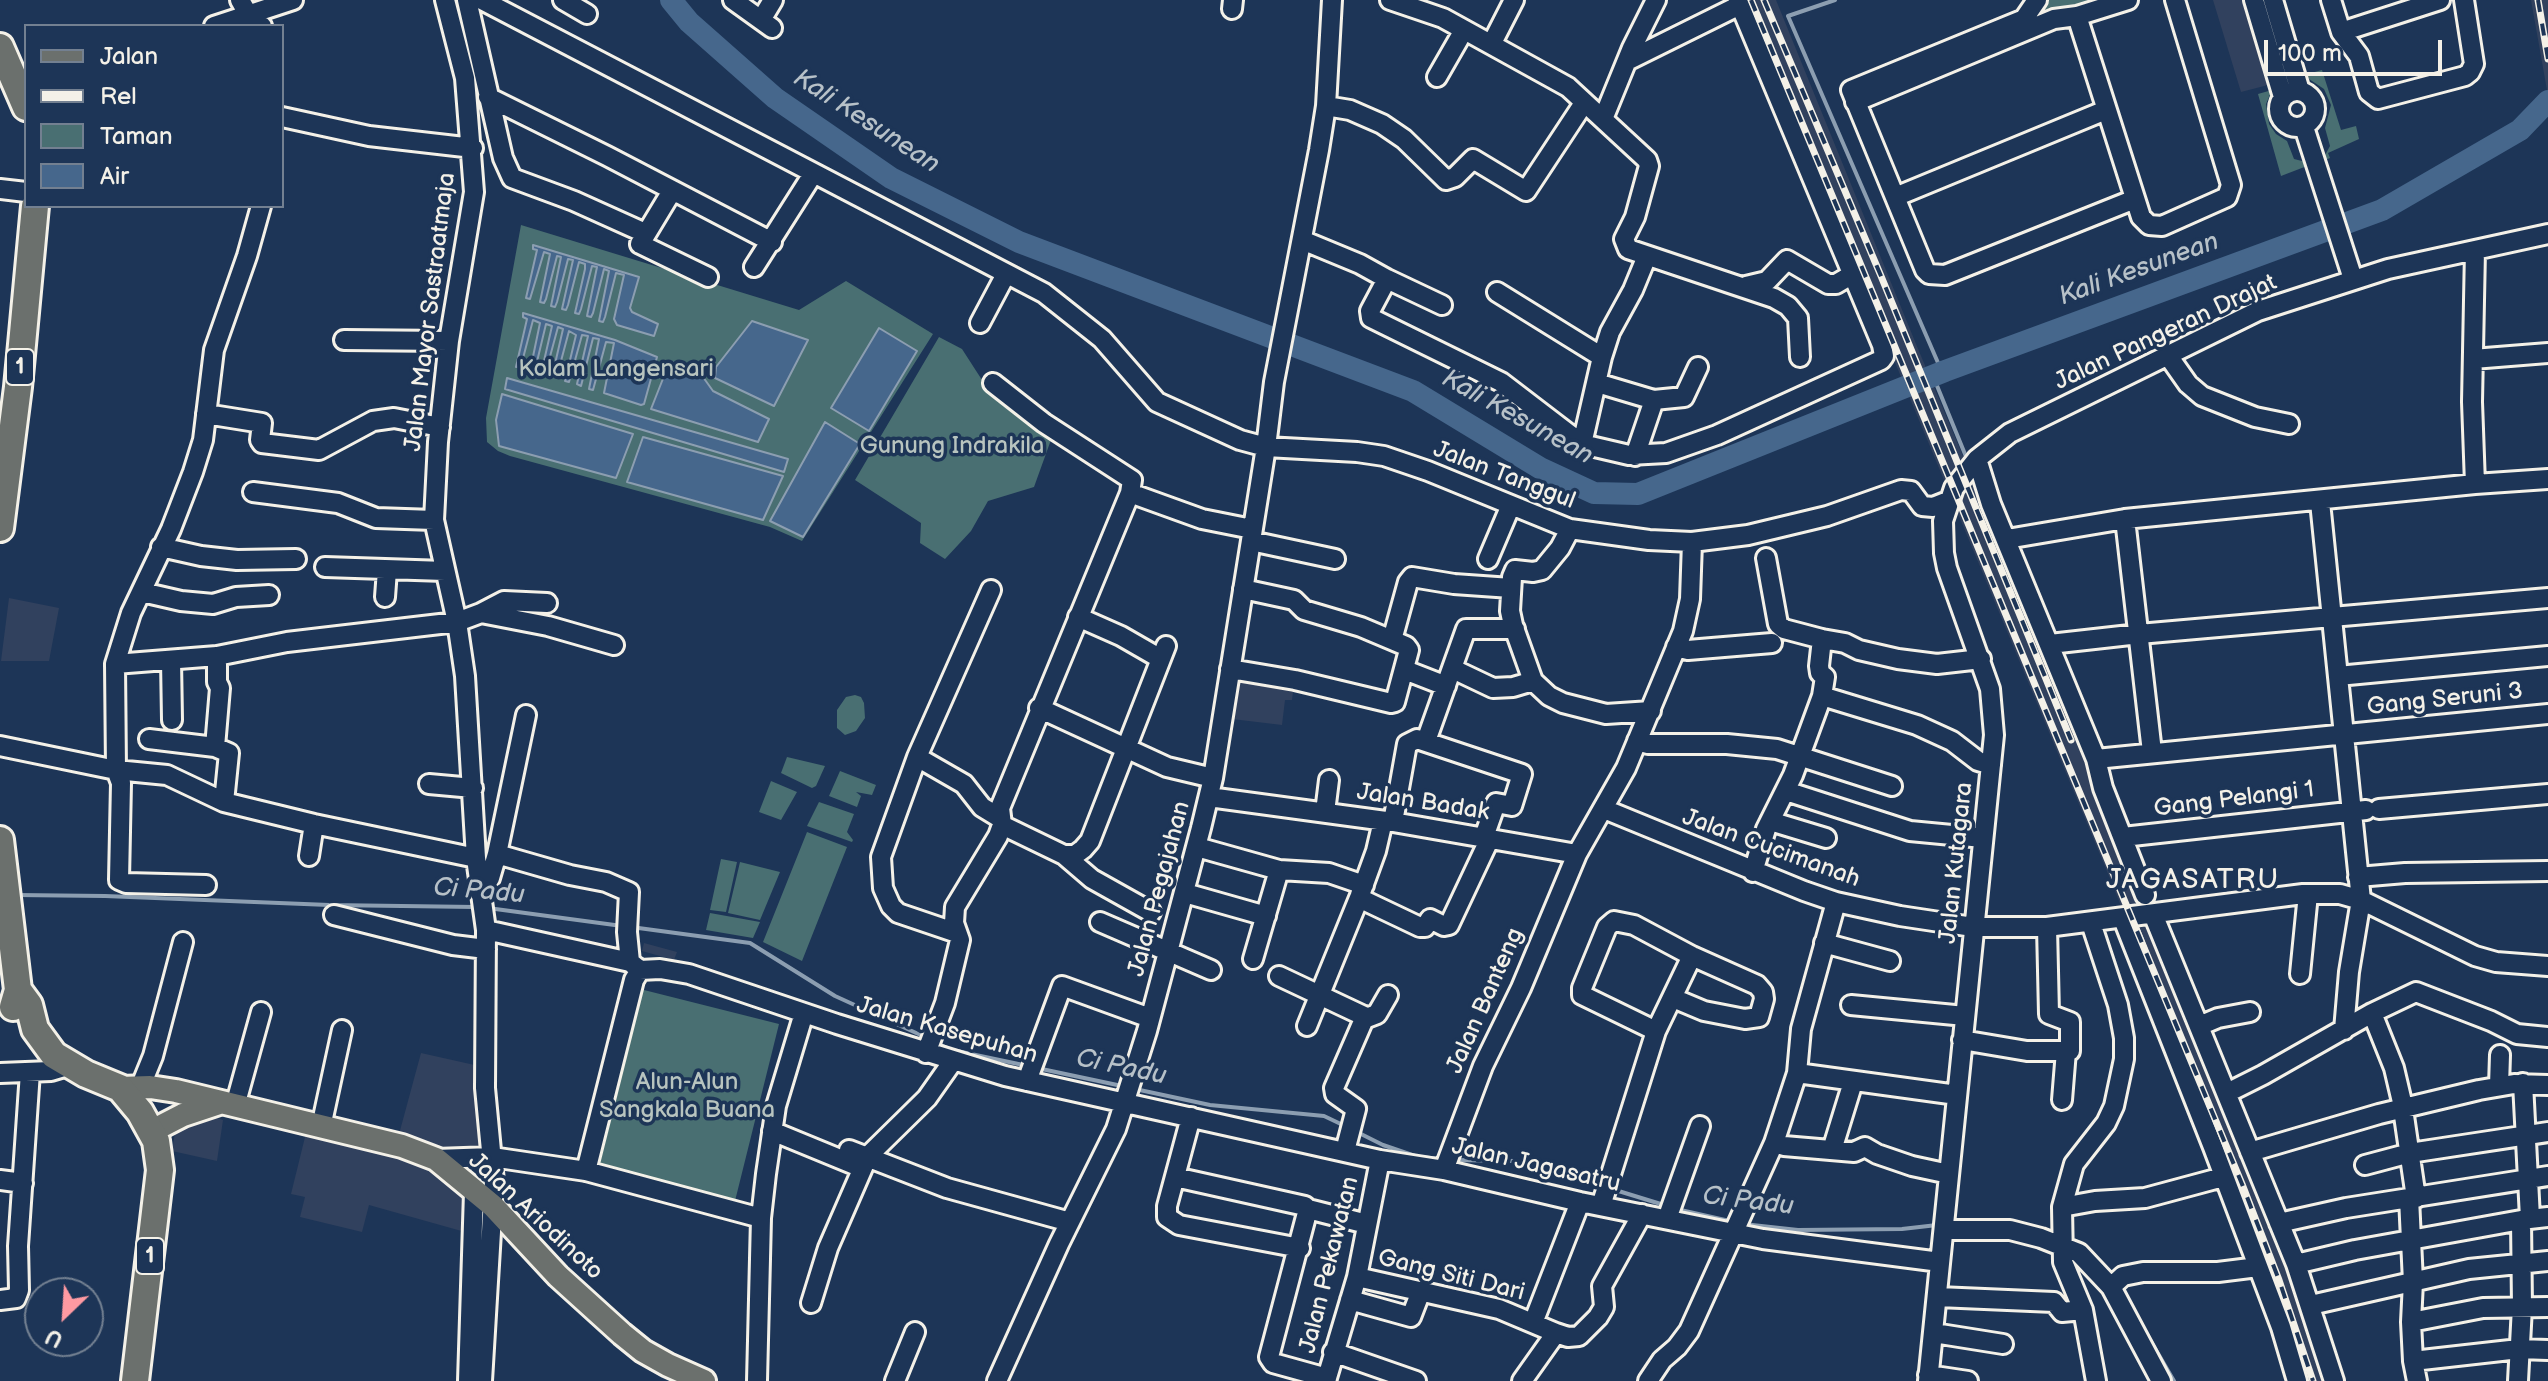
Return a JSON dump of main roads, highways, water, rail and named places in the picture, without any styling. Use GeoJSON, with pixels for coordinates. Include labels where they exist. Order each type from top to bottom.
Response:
{"type":"FeatureCollection","features":[{"type":"Feature","properties":{"kind":"highway"},"geometry":{"type":"LineString","coordinates":[[2,55],[24,103]]}},
{"type":"Feature","properties":{"kind":"highway","name":"1"},"geometry":{"type":"LineString","coordinates":[[0,528],[9,380],[35,208]]}},
{"type":"Feature","properties":{"kind":"highway"},"geometry":{"type":"LineString","coordinates":[[0,840],[5,913],[18,990],[13,1006],[16,1024],[41,1063],[112,1101],[130,1093]]}},
{"type":"Feature","properties":{"kind":"highway","name":"1"},"geometry":{"type":"LineString","coordinates":[[130,1093],[156,1141],[160,1170],[135,1381]]}},
{"type":"Feature","properties":{"kind":"main road","name":"Jalan Ariodinoto"},"geometry":{"type":"LineString","coordinates":[[130,1093],[176,1091],[402,1146],[436,1159],[493,1206],[558,1276],[622,1334],[643,1351],[704,1381]]}},
{"type":"Feature","properties":{"kind":"main road"},"geometry":{"type":"LineString","coordinates":[[152,1131],[183,1115],[228,1104]]}},
{"type":"Feature","properties":{"kind":"water"},"geometry":{"type":"Polygon","coordinates":[[[533,245],[639,277],[630,308],[632,312],[658,324],[654,336],[617,325],[614,319],[624,275],[616,273],[605,317],[603,322],[599,321],[609,271],[604,269],[591,317],[587,316],[597,267],[592,266],[579,314],[575,313],[585,264],[579,262],[568,305],[566,310],[562,309],[573,260],[568,259],[555,307],[551,306],[561,257],[557,256],[544,303],[540,302],[550,254],[544,252],[530,299],[526,298],[537,250],[533,249],[533,245]]]}},
{"type":"Feature","properties":{"kind":"water"},"geometry":{"type":"Polygon","coordinates":[[[523,313],[615,340],[657,357],[644,404],[604,393],[614,343],[606,342],[593,390],[589,389],[599,339],[593,338],[581,386],[577,384],[588,336],[582,335],[569,382],[565,381],[576,335],[569,331],[557,376],[552,377],[563,329],[558,327],[545,375],[541,374],[552,326],[546,324],[535,370],[530,371],[540,323],[533,320],[521,366],[516,367],[527,319],[523,313]]]}},
{"type":"Feature","properties":{"kind":"water"},"geometry":{"type":"Polygon","coordinates":[[[752,321],[808,340],[774,406],[715,378],[716,367],[752,321]]]}},
{"type":"Feature","properties":{"kind":"water"},"geometry":{"type":"Polygon","coordinates":[[[879,328],[917,351],[869,431],[831,408],[879,328]]]}},
{"type":"Feature","properties":{"kind":"water"},"geometry":{"type":"Polygon","coordinates":[[[670,361],[703,377],[713,391],[769,419],[758,442],[651,409],[670,361]]]}},
{"type":"Feature","properties":{"kind":"water"},"geometry":{"type":"Polygon","coordinates":[[[507,378],[788,459],[784,472],[505,389],[507,378]]]}},
{"type":"Feature","properties":{"kind":"water"},"geometry":{"type":"Polygon","coordinates":[[[502,394],[633,434],[616,478],[499,446],[496,420],[502,394]]]}},
{"type":"Feature","properties":{"kind":"water"},"geometry":{"type":"Polygon","coordinates":[[[825,422],[860,444],[803,537],[770,521],[825,422]]]}},
{"type":"Feature","properties":{"kind":"water"},"geometry":{"type":"Polygon","coordinates":[[[643,437],[783,476],[763,520],[627,482],[643,437]]]}},
{"type":"Feature","properties":{"kind":"waterway","name":"Kali Kesunean"},"geometry":{"type":"LineString","coordinates":[[671,0],[689,22],[775,98],[891,178],[1019,242],[1413,391],[1540,468],[1594,493],[1638,494],[1945,371],[2382,210],[2520,130],[2548,101]]}},
{"type":"Feature","properties":{"kind":"waterway"},"geometry":{"type":"LineString","coordinates":[[1835,0],[1788,16],[1942,372]]}},
{"type":"Feature","properties":{"kind":"waterway"},"geometry":{"type":"LineString","coordinates":[[1933,376],[1967,459]]}},
{"type":"Feature","properties":{"kind":"waterway","name":"Ci Padu"},"geometry":{"type":"LineString","coordinates":[[16,895],[475,907]]}},
{"type":"Feature","properties":{"kind":"waterway","name":"Ci Padu"},"geometry":{"type":"LineString","coordinates":[[488,908],[622,926]]}},
{"type":"Feature","properties":{"kind":"waterway","name":"Ci Padu"},"geometry":{"type":"LineString","coordinates":[[631,927],[750,943],[835,996],[925,1037]]}},
{"type":"Feature","properties":{"kind":"waterway","name":"Ci Padu"},"geometry":{"type":"LineString","coordinates":[[936,1043],[952,1050],[1028,1066]]}},
{"type":"Feature","properties":{"kind":"waterway","name":"Ci Padu"},"geometry":{"type":"LineString","coordinates":[[1037,1068],[1122,1086]]}},
{"type":"Feature","properties":{"kind":"waterway","name":"Ci Padu"},"geometry":{"type":"LineString","coordinates":[[1135,1089],[1210,1105],[1324,1116],[1345,1126]]}},
{"type":"Feature","properties":{"kind":"waterway","name":"Ci Padu"},"geometry":{"type":"LineString","coordinates":[[1357,1132],[1418,1157],[1443,1159]]}},
{"type":"Feature","properties":{"kind":"waterway","name":"Ci Padu"},"geometry":{"type":"LineString","coordinates":[[1455,1160],[1515,1161],[1603,1186]]}},
{"type":"Feature","properties":{"kind":"waterway","name":"Ci Padu"},"geometry":{"type":"LineString","coordinates":[[1612,1189],[1664,1205]]}},
{"type":"Feature","properties":{"kind":"waterway","name":"Ci Padu"},"geometry":{"type":"LineString","coordinates":[[1676,1209],[1734,1222]]}},
{"type":"Feature","properties":{"kind":"waterway","name":"Ci Padu"},"geometry":{"type":"LineString","coordinates":[[1743,1224],[1798,1230],[1902,1229],[1937,1225]]}},
{"type":"Feature","properties":{"kind":"waterway","name":"Ci Padu"},"geometry":{"type":"LineString","coordinates":[[2131,1307],[2174,1381]]}},
{"type":"Feature","properties":{"kind":"railway"},"geometry":{"type":"LineString","coordinates":[[1751,0],[2242,1184],[2313,1381]]}},
{"type":"Feature","properties":{"kind":"railway"},"geometry":{"type":"LineString","coordinates":[[1764,0],[2071,740]]}},
{"type":"Feature","properties":{"kind":"railway"},"geometry":{"type":"LineString","coordinates":[[2538,0],[2548,59]]}},
{"type":"Feature","properties":{"kind":"district","name":"JAGASATRU"},"geometry":{"type":"Point","coordinates":[2193,881]}},
{"type":"Feature","properties":{"kind":"park label","name":"Kolam Langensari"},"geometry":{"type":"Point","coordinates":[616,370]}},
{"type":"Feature","properties":{"kind":"park label","name":"Gunung Indrakila"},"geometry":{"type":"Point","coordinates":[952,447]}},
{"type":"Feature","properties":{"kind":"park label","name":"Alun-Alun Sangkala Buana"},"geometry":{"type":"Point","coordinates":[687,1097]}}]}
